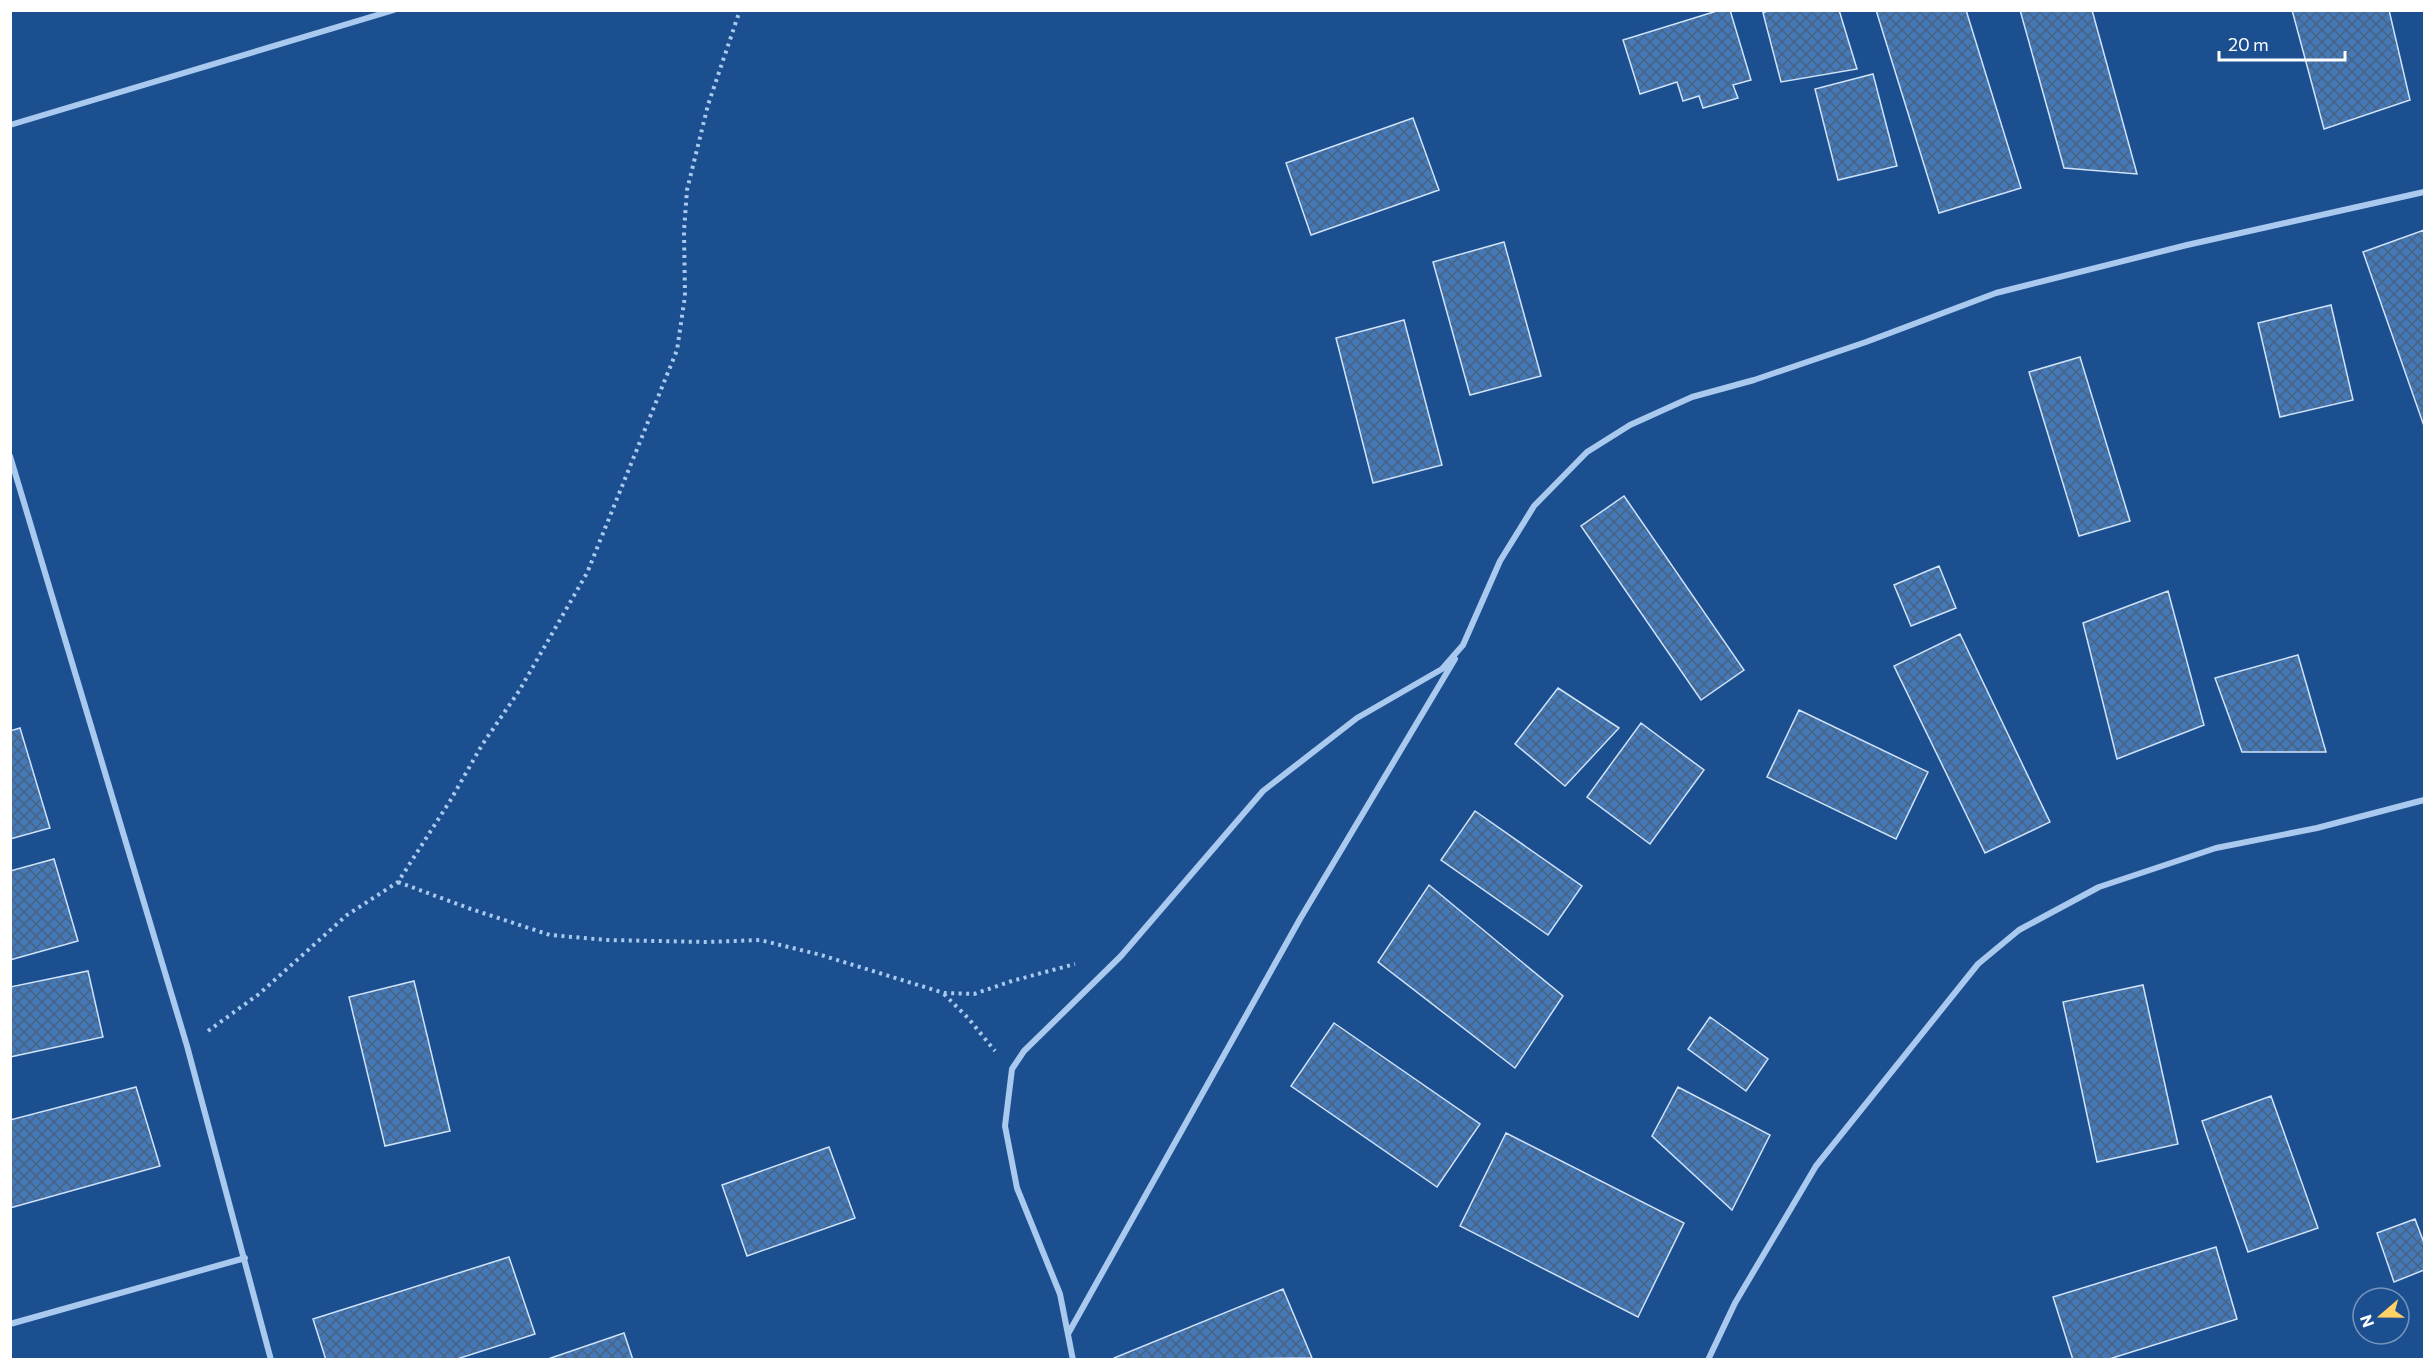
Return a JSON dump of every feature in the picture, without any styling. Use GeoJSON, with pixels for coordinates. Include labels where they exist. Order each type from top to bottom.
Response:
{"type":"FeatureCollection","features":[{"type":"Feature","properties":{"kind":"street"},"geometry":{"type":"LineString","coordinates":[[10,125],[394,10]]}},
{"type":"Feature","properties":{"kind":"street"},"geometry":{"type":"LineString","coordinates":[[1068,1335],[1300,919],[1463,645],[1500,561],[1534,506],[1587,452],[1630,425],[1692,397],[1777,372],[1996,293],[2187,245],[2424,192]]}},
{"type":"Feature","properties":{"kind":"street"},"geometry":{"type":"LineString","coordinates":[[10,456],[187,1046],[271,1359]]}},
{"type":"Feature","properties":{"kind":"street"},"geometry":{"type":"LineString","coordinates":[[1073,1359],[1060,1294],[1017,1188],[1005,1126],[1012,1069],[1024,1051],[1121,956],[1263,791],[1357,718],[1442,669],[1463,645]]}},
{"type":"Feature","properties":{"kind":"street"},"geometry":{"type":"LineString","coordinates":[[1708,1359],[1735,1303],[1816,1166],[1978,964],[2019,930],[2099,887],[2216,848],[2317,828],[2424,800]]}},
{"type":"Feature","properties":{"kind":"street"},"geometry":{"type":"LineString","coordinates":[[10,1324],[245,1258]]}},
{"type":"Feature","properties":{"kind":"path"},"geometry":{"type":"LineString","coordinates":[[187,1046],[259,994],[347,915],[398,882],[450,801],[482,745],[519,691],[587,573],[677,350],[686,296],[684,231],[687,190],[708,105],[740,10]]}},
{"type":"Feature","properties":{"kind":"path"},"geometry":{"type":"LineString","coordinates":[[398,882],[550,935],[607,940],[707,942],[760,940],[821,955],[944,993],[974,994],[1064,966],[1121,956]]}},
{"type":"Feature","properties":{"kind":"path"},"geometry":{"type":"LineString","coordinates":[[944,993],[1012,1069]]}},
{"type":"Feature","properties":{"kind":"building"},"geometry":{"type":"Polygon","coordinates":[[[1720,10],[1730,10],[1751,80],[1733,85],[1738,98],[1703,108],[1699,96],[1683,101],[1677,82],[1640,94],[1623,40],[1720,10]]]}},
{"type":"Feature","properties":{"kind":"building"},"geometry":{"type":"Polygon","coordinates":[[[1769,10],[1839,10],[1857,69],[1781,82],[1763,13],[1769,10]]]}},
{"type":"Feature","properties":{"kind":"building"},"geometry":{"type":"Polygon","coordinates":[[[1876,10],[1966,10],[2021,188],[1939,213],[1876,10]]]}},
{"type":"Feature","properties":{"kind":"building"},"geometry":{"type":"Polygon","coordinates":[[[2020,10],[2092,10],[2137,174],[2064,168],[2020,10]]]}},
{"type":"Feature","properties":{"kind":"building"},"geometry":{"type":"Polygon","coordinates":[[[2292,10],[2389,10],[2410,100],[2324,129],[2292,10]]]}},
{"type":"Feature","properties":{"kind":"building"},"geometry":{"type":"Polygon","coordinates":[[[1873,74],[1897,166],[1838,180],[1815,89],[1873,74]]]}},
{"type":"Feature","properties":{"kind":"building"},"geometry":{"type":"Polygon","coordinates":[[[1413,118],[1439,190],[1311,235],[1286,163],[1413,118]]]}},
{"type":"Feature","properties":{"kind":"building"},"geometry":{"type":"Polygon","coordinates":[[[2424,230],[2424,426],[2363,252],[2424,230]]]}},
{"type":"Feature","properties":{"kind":"building"},"geometry":{"type":"Polygon","coordinates":[[[1504,242],[1541,376],[1470,395],[1433,262],[1504,242]]]}},
{"type":"Feature","properties":{"kind":"building"},"geometry":{"type":"Polygon","coordinates":[[[2331,305],[2353,400],[2280,417],[2258,323],[2331,305]]]}},
{"type":"Feature","properties":{"kind":"building"},"geometry":{"type":"Polygon","coordinates":[[[1404,320],[1442,465],[1373,483],[1336,338],[1404,320]]]}},
{"type":"Feature","properties":{"kind":"building"},"geometry":{"type":"Polygon","coordinates":[[[2080,357],[2130,521],[2079,536],[2029,372],[2080,357]]]}},
{"type":"Feature","properties":{"kind":"building"},"geometry":{"type":"Polygon","coordinates":[[[1624,496],[1744,670],[1701,700],[1581,526],[1624,496]]]}},
{"type":"Feature","properties":{"kind":"building"},"geometry":{"type":"Polygon","coordinates":[[[1939,566],[1956,608],[1911,626],[1894,585],[1939,566]]]}},
{"type":"Feature","properties":{"kind":"building"},"geometry":{"type":"Polygon","coordinates":[[[2168,591],[2204,725],[2117,759],[2083,623],[2168,591]]]}},
{"type":"Feature","properties":{"kind":"building"},"geometry":{"type":"Polygon","coordinates":[[[1960,634],[2050,822],[1985,853],[1894,666],[1960,634]]]}},
{"type":"Feature","properties":{"kind":"building"},"geometry":{"type":"Polygon","coordinates":[[[2298,655],[2326,752],[2242,752],[2215,678],[2298,655]]]}},
{"type":"Feature","properties":{"kind":"building"},"geometry":{"type":"Polygon","coordinates":[[[1558,688],[1619,728],[1565,786],[1515,744],[1558,688]]]}},
{"type":"Feature","properties":{"kind":"building"},"geometry":{"type":"Polygon","coordinates":[[[1799,710],[1928,772],[1896,839],[1767,777],[1799,710]]]}},
{"type":"Feature","properties":{"kind":"building"},"geometry":{"type":"Polygon","coordinates":[[[1641,723],[1704,770],[1650,844],[1587,797],[1641,723]]]}},
{"type":"Feature","properties":{"kind":"building"},"geometry":{"type":"Polygon","coordinates":[[[20,728],[50,828],[10,839],[10,731],[20,728]]]}},
{"type":"Feature","properties":{"kind":"building"},"geometry":{"type":"Polygon","coordinates":[[[1475,811],[1582,886],[1548,935],[1441,860],[1475,811]]]}},
{"type":"Feature","properties":{"kind":"building"},"geometry":{"type":"Polygon","coordinates":[[[54,859],[78,941],[10,960],[10,871],[54,859]]]}},
{"type":"Feature","properties":{"kind":"building"},"geometry":{"type":"Polygon","coordinates":[[[1429,885],[1563,996],[1515,1068],[1378,962],[1429,885]]]}},
{"type":"Feature","properties":{"kind":"building"},"geometry":{"type":"Polygon","coordinates":[[[88,971],[103,1037],[10,1057],[10,987],[88,971]]]}},
{"type":"Feature","properties":{"kind":"building"},"geometry":{"type":"Polygon","coordinates":[[[414,981],[450,1131],[385,1146],[349,997],[414,981]]]}},
{"type":"Feature","properties":{"kind":"building"},"geometry":{"type":"Polygon","coordinates":[[[2143,985],[2178,1144],[2097,1162],[2063,1002],[2143,985]]]}},
{"type":"Feature","properties":{"kind":"building"},"geometry":{"type":"Polygon","coordinates":[[[1710,1017],[1768,1059],[1746,1091],[1688,1049],[1710,1017]]]}},
{"type":"Feature","properties":{"kind":"building"},"geometry":{"type":"Polygon","coordinates":[[[1334,1023],[1480,1124],[1437,1187],[1291,1086],[1334,1023]]]}},
{"type":"Feature","properties":{"kind":"building"},"geometry":{"type":"Polygon","coordinates":[[[136,1087],[160,1166],[10,1208],[10,1120],[136,1087]]]}},
{"type":"Feature","properties":{"kind":"building"},"geometry":{"type":"Polygon","coordinates":[[[1678,1087],[1770,1135],[1732,1210],[1652,1136],[1678,1087]]]}},
{"type":"Feature","properties":{"kind":"building"},"geometry":{"type":"Polygon","coordinates":[[[2271,1096],[2318,1228],[2248,1252],[2202,1121],[2271,1096]]]}},
{"type":"Feature","properties":{"kind":"building"},"geometry":{"type":"Polygon","coordinates":[[[1506,1133],[1684,1223],[1638,1317],[1460,1226],[1506,1133]]]}},
{"type":"Feature","properties":{"kind":"building"},"geometry":{"type":"Polygon","coordinates":[[[829,1147],[855,1218],[747,1256],[722,1185],[829,1147]]]}},
{"type":"Feature","properties":{"kind":"building"},"geometry":{"type":"Polygon","coordinates":[[[2415,1219],[2424,1243],[2424,1270],[2394,1282],[2377,1233],[2415,1219]]]}},
{"type":"Feature","properties":{"kind":"building"},"geometry":{"type":"Polygon","coordinates":[[[2216,1247],[2237,1319],[2106,1360],[2073,1360],[2053,1297],[2216,1247]]]}},
{"type":"Feature","properties":{"kind":"building"},"geometry":{"type":"Polygon","coordinates":[[[509,1257],[535,1334],[454,1360],[326,1360],[313,1319],[509,1257]]]}},
{"type":"Feature","properties":{"kind":"building"},"geometry":{"type":"Polygon","coordinates":[[[1283,1289],[1312,1358],[1114,1360],[1114,1358],[1283,1289]]]}},
{"type":"Feature","properties":{"kind":"building"},"geometry":{"type":"Polygon","coordinates":[[[624,1333],[633,1360],[545,1360],[624,1333]]]}}]}
